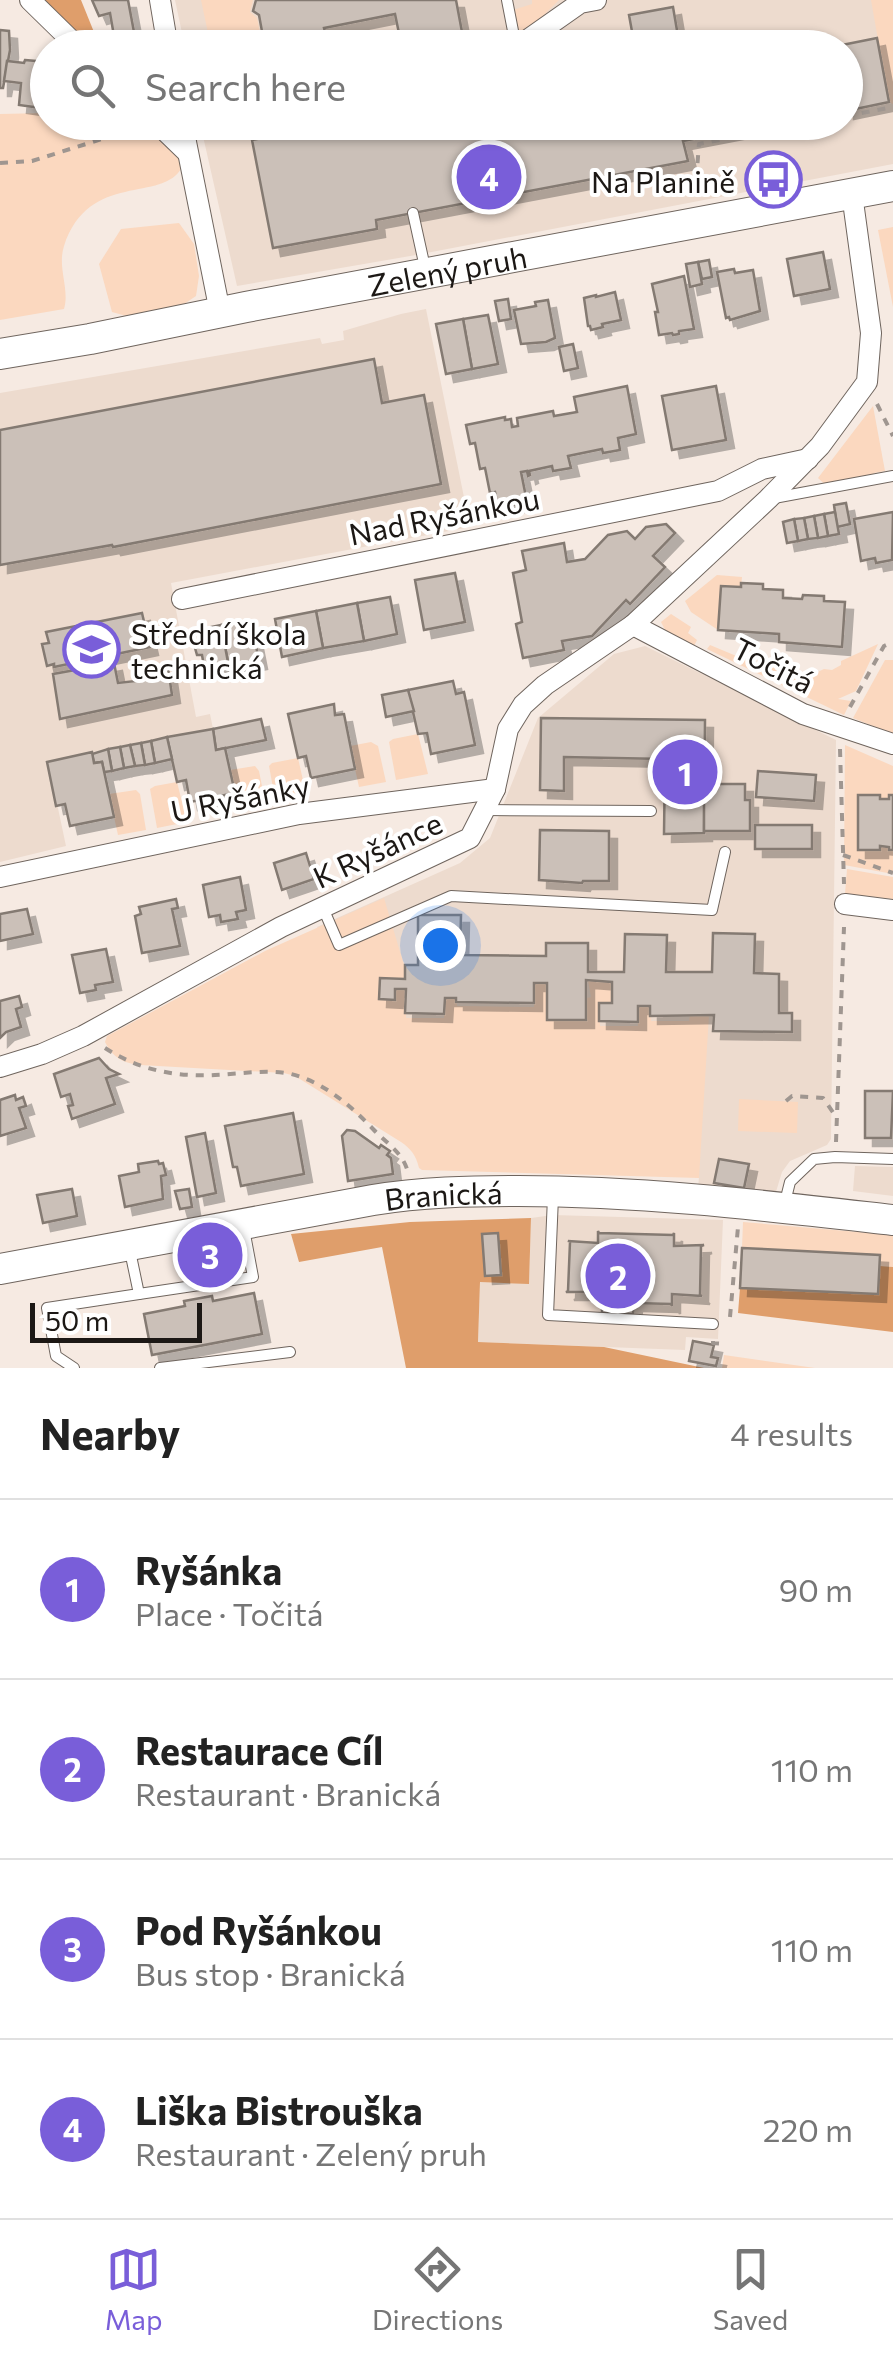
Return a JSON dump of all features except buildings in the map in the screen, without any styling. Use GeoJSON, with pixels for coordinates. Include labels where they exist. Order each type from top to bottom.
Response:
{"type":"FeatureCollection","features":[{"type":"Feature","properties":{"kind":"street"},"geometry":{"type":"LineString","coordinates":[[30,0],[60,30]]}},
{"type":"Feature","properties":{"kind":"street"},"geometry":{"type":"LineString","coordinates":[[160,0],[165,30]]}},
{"type":"Feature","properties":{"kind":"street"},"geometry":{"type":"LineString","coordinates":[[540,30],[580,3],[596,0]]}},
{"type":"Feature","properties":{"kind":"street"},"geometry":{"type":"LineString","coordinates":[[174,140],[188,153]]}},
{"type":"Feature","properties":{"kind":"street"},"geometry":{"type":"LineString","coordinates":[[186,140],[220,312]]}},
{"type":"Feature","properties":{"kind":"street","name":"Zelený pruh"},"geometry":{"type":"LineString","coordinates":[[0,354],[893,186]]}},
{"type":"Feature","properties":{"kind":"street","name":"K Ryšánce"},"geometry":{"type":"LineString","coordinates":[[0,1067],[84,1036],[281,927],[470,838],[494,789],[508,729],[523,705],[545,684],[634,625],[761,506],[810,458],[866,382],[872,334],[852,194]]}},
{"type":"Feature","properties":{"kind":"street","name":"Nad Ryšánkou"},"geometry":{"type":"LineString","coordinates":[[182,598],[718,491],[762,469],[810,458]]}},
{"type":"Feature","properties":{"kind":"street"},"geometry":{"type":"LineString","coordinates":[[718,491],[761,506]]}},
{"type":"Feature","properties":{"kind":"street","name":"Točitá"},"geometry":{"type":"LineString","coordinates":[[634,625],[803,714],[893,744]]}},
{"type":"Feature","properties":{"kind":"street","name":"U Ryšánky"},"geometry":{"type":"LineString","coordinates":[[0,877],[299,814],[494,789]]}},
{"type":"Feature","properties":{"kind":"street"},"geometry":{"type":"LineString","coordinates":[[845,904],[893,910]]}},
{"type":"Feature","properties":{"kind":"street","name":"Branická"},"geometry":{"type":"LineString","coordinates":[[0,1269],[411,1194],[637,1193],[893,1220]]}},
{"type":"Feature","properties":{"kind":"lane"},"geometry":{"type":"LineString","coordinates":[[507,0],[513,30]]}},
{"type":"Feature","properties":{"kind":"lane"},"geometry":{"type":"LineString","coordinates":[[413,213],[426,273]]}},
{"type":"Feature","properties":{"kind":"lane"},"geometry":{"type":"LineString","coordinates":[[761,506],[893,476]]}},
{"type":"Feature","properties":{"kind":"lane"},"geometry":{"type":"LineString","coordinates":[[484,810],[652,811]]}},
{"type":"Feature","properties":{"kind":"lane"},"geometry":{"type":"LineString","coordinates":[[323,908],[339,946],[451,896],[712,910],[725,852]]}},
{"type":"Feature","properties":{"kind":"lane"},"geometry":{"type":"LineString","coordinates":[[784,1207],[790,1182],[814,1159],[893,1159]]}},
{"type":"Feature","properties":{"kind":"lane"},"geometry":{"type":"LineString","coordinates":[[552,1191],[548,1315],[713,1324]]}},
{"type":"Feature","properties":{"kind":"lane"},"geometry":{"type":"LineString","coordinates":[[74,1368],[56,1356],[46,1308],[253,1277],[243,1223]]}},
{"type":"Feature","properties":{"kind":"lane"},"geometry":{"type":"LineString","coordinates":[[129,1245],[139,1294]]}},
{"type":"Feature","properties":{"kind":"lane"},"geometry":{"type":"LineString","coordinates":[[160,1368],[290,1352]]}},
{"type":"Feature","properties":{"kind":"path"},"geometry":{"type":"LineString","coordinates":[[863,113],[893,107]]}},
{"type":"Feature","properties":{"kind":"path"},"geometry":{"type":"LineString","coordinates":[[0,164],[32,160],[99,140]]}},
{"type":"Feature","properties":{"kind":"path"},"geometry":{"type":"LineString","coordinates":[[696,195],[700,144],[720,140]]}},
{"type":"Feature","properties":{"kind":"path"},"geometry":{"type":"LineString","coordinates":[[866,382],[893,436]]}},
{"type":"Feature","properties":{"kind":"path"},"geometry":{"type":"LineString","coordinates":[[863,686],[884,646],[893,642]]}},
{"type":"Feature","properties":{"kind":"path"},"geometry":{"type":"LineString","coordinates":[[834,1157],[845,904],[830,904],[831,884],[844,885],[839,725]]}},
{"type":"Feature","properties":{"kind":"path"},"geometry":{"type":"LineString","coordinates":[[843,855],[893,873]]}},
{"type":"Feature","properties":{"kind":"path"},"geometry":{"type":"LineString","coordinates":[[84,1036],[147,1069],[192,1075],[292,1074],[326,1090],[355,1109],[403,1157],[411,1194]]}},
{"type":"Feature","properties":{"kind":"path"},"geometry":{"type":"LineString","coordinates":[[786,1101],[792,1096],[822,1098],[838,1118]]}},
{"type":"Feature","properties":{"kind":"path"},"geometry":{"type":"LineString","coordinates":[[730,1317],[740,1202]]}},
{"type":"Feature","properties":{"kind":"shaded area"},"geometry":{"type":"Polygon","coordinates":[[[43,0],[81,0],[93,30],[74,30],[43,0]]]}},
{"type":"Feature","properties":{"kind":"shaded area"},"geometry":{"type":"Polygon","coordinates":[[[175,0],[893,0],[893,164],[237,286],[204,140],[863,140],[863,30],[181,30],[175,0]]]}},
{"type":"Feature","properties":{"kind":"shaded area"},"geometry":{"type":"Polygon","coordinates":[[[201,0],[253,0],[250,12],[257,18],[259,30],[207,30],[201,0]]]}},
{"type":"Feature","properties":{"kind":"shaded area"},"geometry":{"type":"Polygon","coordinates":[[[532,0],[559,0],[529,30],[514,30],[513,10],[532,4],[532,0]]]}},
{"type":"Feature","properties":{"kind":"shaded area"},"geometry":{"type":"Polygon","coordinates":[[[871,0],[893,0],[893,104],[889,102],[871,0]]]}},
{"type":"Feature","properties":{"kind":"shaded area"},"geometry":{"type":"Polygon","coordinates":[[[30,113],[30,140],[170,140],[182,167],[159,184],[107,197],[75,222],[62,254],[64,309],[0,320],[0,114],[30,113]]]}},
{"type":"Feature","properties":{"kind":"shaded area"},"geometry":{"type":"Polygon","coordinates":[[[179,223],[194,244],[199,276],[196,296],[181,306],[130,317],[112,312],[99,264],[121,229],[179,223]]]}},
{"type":"Feature","properties":{"kind":"shaded area"},"geometry":{"type":"Polygon","coordinates":[[[893,227],[893,307],[878,230],[893,227]]]}},
{"type":"Feature","properties":{"kind":"shaded area","name":"Střední škola technická"},"geometry":{"type":"Polygon","coordinates":[[[426,309],[470,527],[171,583],[196,717],[210,714],[213,729],[48,761],[66,846],[0,862],[0,393],[320,338],[322,344],[344,340],[343,331],[426,309]]]}},
{"type":"Feature","properties":{"kind":"shaded area"},"geometry":{"type":"Polygon","coordinates":[[[873,406],[885,471],[874,473],[873,480],[830,489],[818,478],[873,406]]]}},
{"type":"Feature","properties":{"kind":"shaded area"},"geometry":{"type":"Polygon","coordinates":[[[717,575],[742,577],[741,587],[721,586],[718,630],[691,612],[685,601],[717,575]]]}},
{"type":"Feature","properties":{"kind":"shaded area"},"geometry":{"type":"Polygon","coordinates":[[[671,614],[691,627],[688,633],[697,640],[694,646],[665,630],[661,622],[671,614]]]}},
{"type":"Feature","properties":{"kind":"shaded area"},"geometry":{"type":"Polygon","coordinates":[[[878,644],[856,691],[838,699],[851,701],[844,715],[707,649],[710,645],[758,665],[791,667],[798,681],[824,669],[832,670],[841,661],[878,644]]]}},
{"type":"Feature","properties":{"kind":"shaded area"},"geometry":{"type":"Polygon","coordinates":[[[645,646],[836,740],[831,1139],[827,1145],[790,1161],[775,1195],[698,1189],[699,1177],[359,1019],[317,927],[460,863],[490,838],[538,718],[614,654],[645,646]]]}},
{"type":"Feature","properties":{"kind":"shaded area"},"geometry":{"type":"Polygon","coordinates":[[[885,660],[893,660],[893,734],[853,718],[885,660]]]}},
{"type":"Feature","properties":{"kind":"shaded area"},"geometry":{"type":"Polygon","coordinates":[[[418,734],[428,774],[396,780],[389,742],[418,734]]]}},
{"type":"Feature","properties":{"kind":"shaded area"},"geometry":{"type":"Polygon","coordinates":[[[371,742],[378,746],[386,782],[359,787],[350,746],[371,742]]]}},
{"type":"Feature","properties":{"kind":"shaded area"},"geometry":{"type":"Polygon","coordinates":[[[845,745],[893,766],[893,795],[889,799],[858,795],[858,849],[889,847],[893,850],[893,874],[844,865],[845,745]]]}},
{"type":"Feature","properties":{"kind":"shaded area"},"geometry":{"type":"Polygon","coordinates":[[[298,758],[307,798],[276,804],[269,766],[298,758]]]}},
{"type":"Feature","properties":{"kind":"shaded area"},"geometry":{"type":"Polygon","coordinates":[[[255,766],[266,806],[238,812],[230,770],[255,766]]]}},
{"type":"Feature","properties":{"kind":"shaded area"},"geometry":{"type":"Polygon","coordinates":[[[177,782],[187,822],[157,828],[150,789],[177,782]]]}},
{"type":"Feature","properties":{"kind":"shaded area"},"geometry":{"type":"Polygon","coordinates":[[[136,790],[146,830],[118,835],[109,794],[136,790]]]}},
{"type":"Feature","properties":{"kind":"shaded area"},"geometry":{"type":"Polygon","coordinates":[[[847,869],[893,877],[893,899],[845,894],[847,869]]]}},
{"type":"Feature","properties":{"kind":"shaded area"},"geometry":{"type":"Polygon","coordinates":[[[384,898],[406,972],[405,979],[380,978],[379,998],[394,1000],[395,989],[406,989],[406,1018],[444,1018],[445,998],[456,998],[457,1006],[534,1007],[534,983],[547,983],[547,1021],[587,1021],[587,998],[591,997],[588,981],[612,982],[612,1003],[599,1004],[600,1026],[638,1026],[638,1006],[650,1006],[651,1021],[689,1021],[690,1015],[709,1015],[699,1178],[422,1170],[405,1145],[295,1076],[134,1064],[115,1056],[108,1048],[107,1036],[265,951],[384,898]]]}},
{"type":"Feature","properties":{"kind":"shaded area"},"geometry":{"type":"Polygon","coordinates":[[[739,1099],[798,1102],[797,1133],[738,1131],[739,1099]]]}},
{"type":"Feature","properties":{"kind":"shaded area"},"geometry":{"type":"Polygon","coordinates":[[[855,1166],[893,1167],[893,1196],[853,1191],[855,1166]]]}},
{"type":"Feature","properties":{"kind":"shaded area"},"geometry":{"type":"Polygon","coordinates":[[[553,1215],[723,1220],[718,1339],[686,1337],[685,1350],[478,1342],[480,1282],[529,1283],[531,1218],[553,1215]]]}},
{"type":"Feature","properties":{"kind":"shaded area"},"geometry":{"type":"Polygon","coordinates":[[[531,1218],[529,1284],[480,1282],[478,1342],[604,1347],[704,1368],[406,1368],[382,1247],[299,1262],[291,1234],[410,1222],[531,1218]],[[482,1234],[485,1276],[501,1275],[498,1234],[482,1234]]]}},
{"type":"Feature","properties":{"kind":"shaded area"},"geometry":{"type":"Polygon","coordinates":[[[743,1222],[893,1235],[893,1267],[880,1266],[879,1255],[742,1248],[743,1222]]]}},
{"type":"Feature","properties":{"kind":"shaded area"},"geometry":{"type":"Polygon","coordinates":[[[880,1266],[893,1267],[893,1332],[738,1313],[740,1288],[878,1294],[880,1266]]]}},
{"type":"Feature","properties":{"kind":"shaded area"},"geometry":{"type":"Polygon","coordinates":[[[724,1355],[815,1368],[722,1368],[724,1355]]]}},
{"type":"Feature","properties":{"kind":"place","name":"Liška Bistrouška"},"geometry":{"type":"Point","coordinates":[489,177]}},
{"type":"Feature","properties":{"kind":"place","name":"Na Planině"},"geometry":{"type":"Point","coordinates":[774,180]}},
{"type":"Feature","properties":{"kind":"place","name":"Střední škola technická"},"geometry":{"type":"Point","coordinates":[92,649]}},
{"type":"Feature","properties":{"kind":"place","name":"Ryšánka"},"geometry":{"type":"Point","coordinates":[685,772]}},
{"type":"Feature","properties":{"kind":"place","name":"Pod Ryšánkou"},"geometry":{"type":"Point","coordinates":[210,1255]}},
{"type":"Feature","properties":{"kind":"place","name":"Restaurace Cíl"},"geometry":{"type":"Point","coordinates":[618,1276]}}]}
